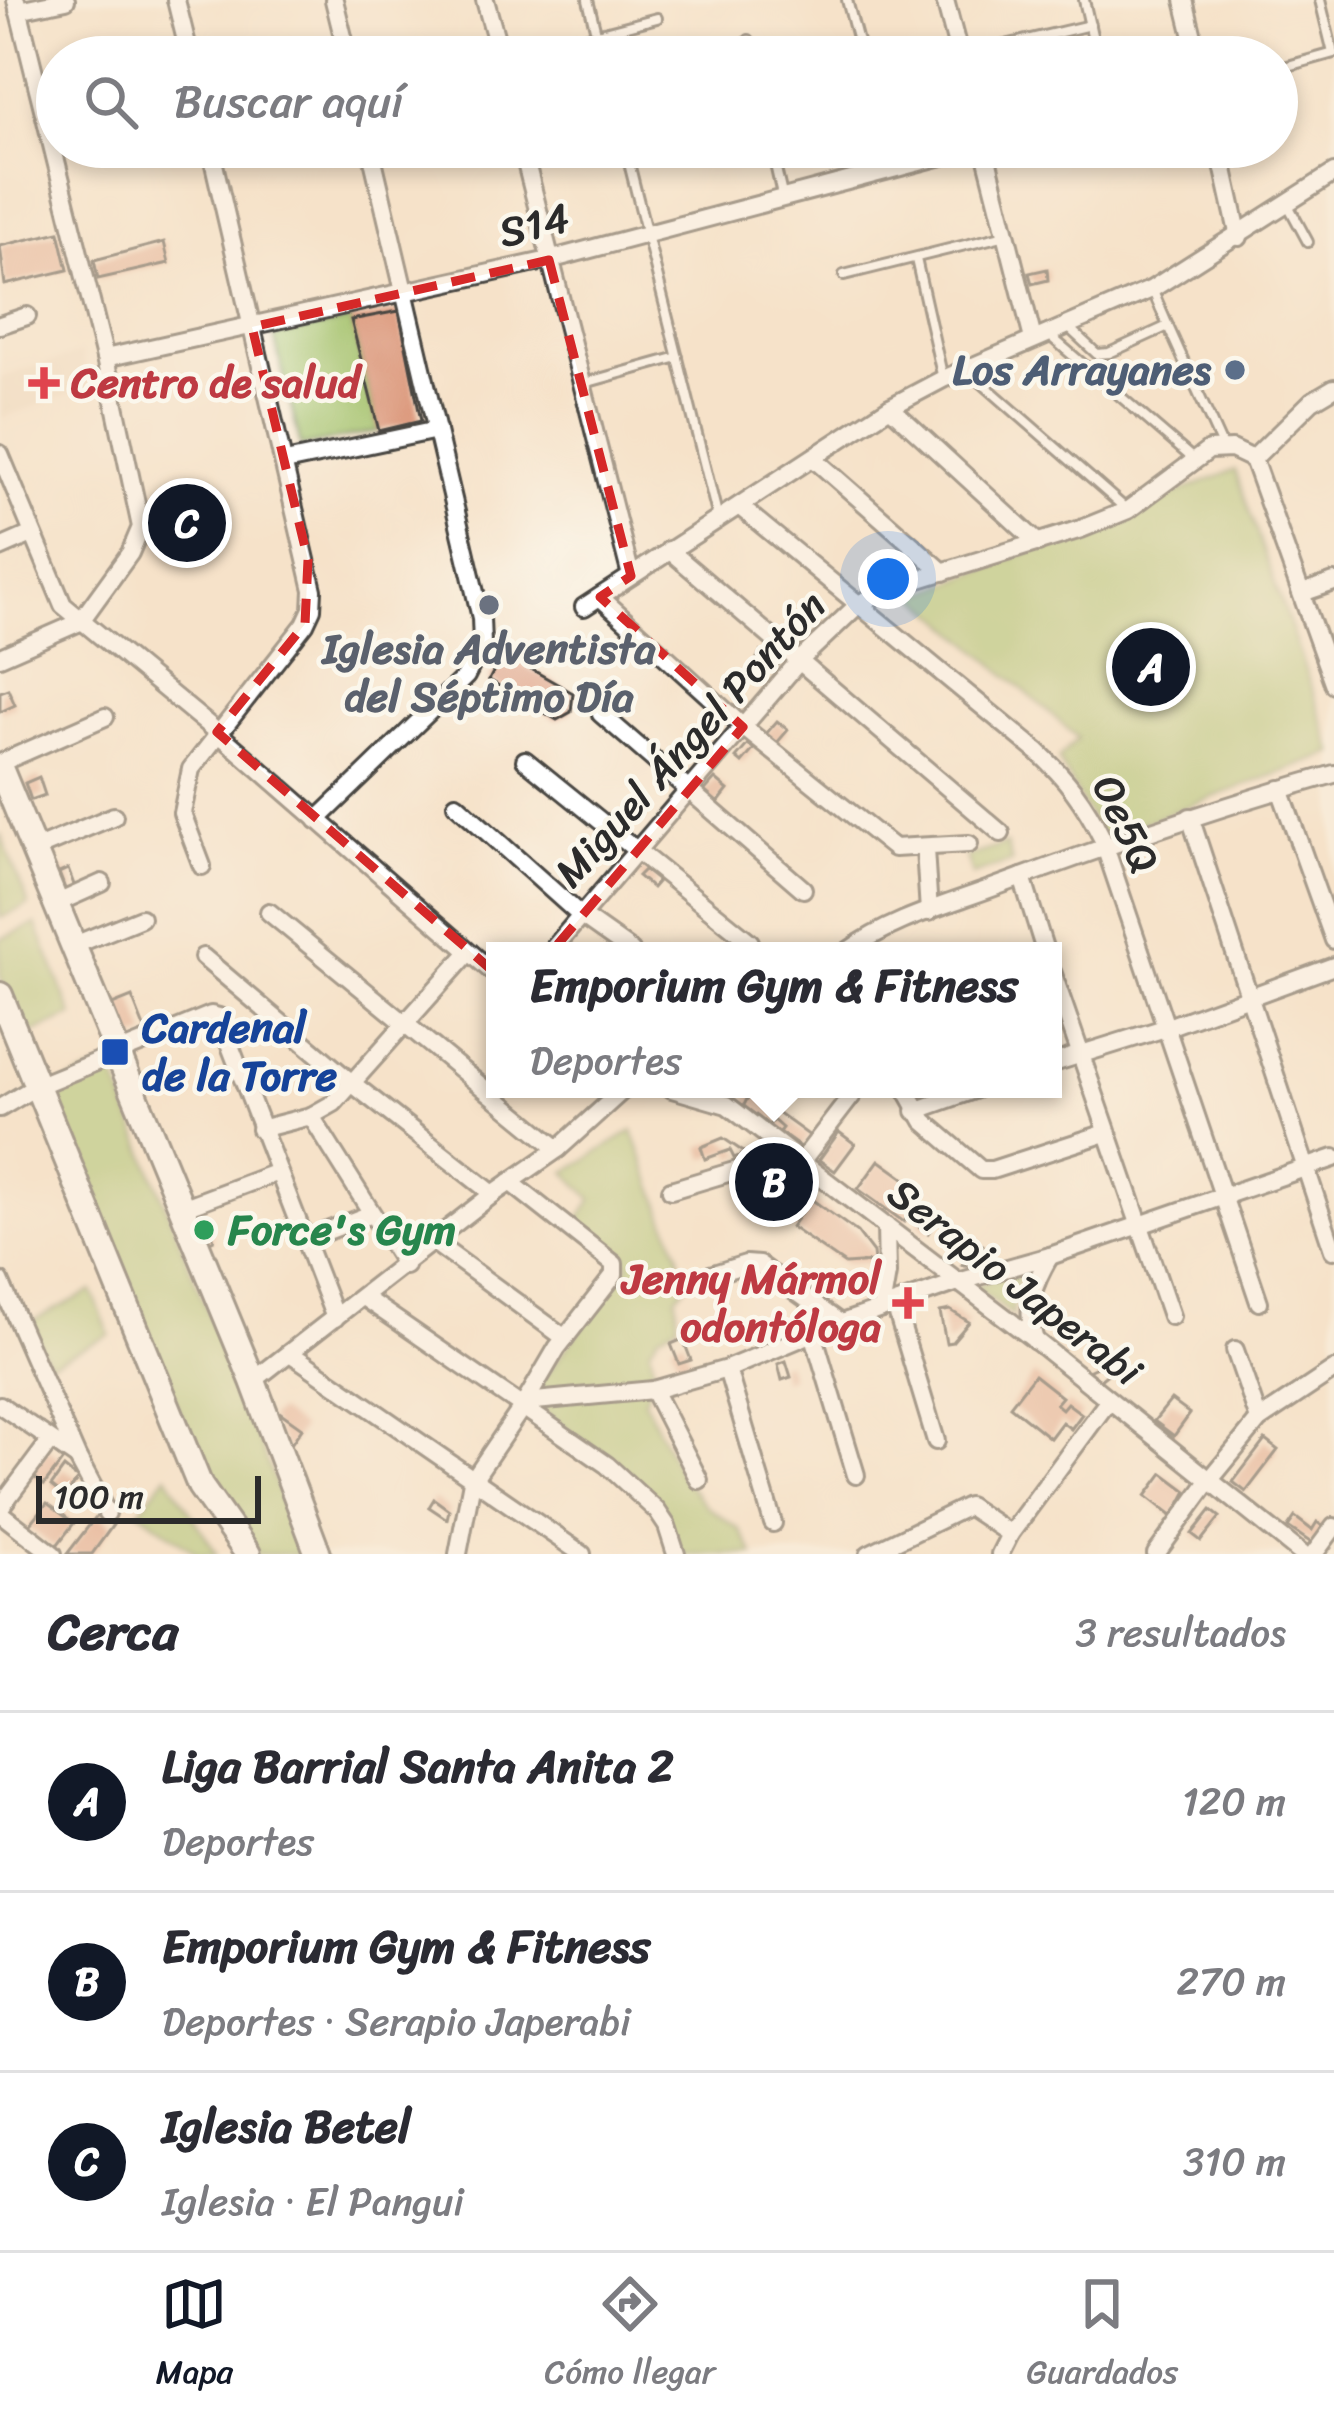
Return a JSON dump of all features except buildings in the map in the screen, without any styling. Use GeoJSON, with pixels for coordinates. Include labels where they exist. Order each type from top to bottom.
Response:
{"type":"FeatureCollection","features":[{"type":"Feature","properties":{"kind":"street"},"geometry":{"type":"LineString","coordinates":[[36,81],[17,5],[66,0]]}},
{"type":"Feature","properties":{"kind":"street"},"geometry":{"type":"LineString","coordinates":[[176,0],[185,36]]}},
{"type":"Feature","properties":{"kind":"street"},"geometry":{"type":"LineString","coordinates":[[334,0],[343,36]]}},
{"type":"Feature","properties":{"kind":"street"},"geometry":{"type":"LineString","coordinates":[[485,0],[498,36]]}},
{"type":"Feature","properties":{"kind":"street"},"geometry":{"type":"LineString","coordinates":[[945,0],[954,36]]}},
{"type":"Feature","properties":{"kind":"street"},"geometry":{"type":"LineString","coordinates":[[1184,0],[1193,36]]}},
{"type":"Feature","properties":{"kind":"street"},"geometry":{"type":"LineString","coordinates":[[0,657],[80,622],[130,554],[141,527],[58,168]]}},
{"type":"Feature","properties":{"kind":"street"},"geometry":{"type":"LineString","coordinates":[[202,866],[186,831],[184,790],[191,770],[291,645],[312,609],[308,560],[215,168]]}},
{"type":"Feature","properties":{"kind":"street"},"geometry":{"type":"LineString","coordinates":[[317,820],[466,676],[482,644],[481,618],[375,168]]}},
{"type":"Feature","properties":{"kind":"street"},"geometry":{"type":"LineString","coordinates":[[527,168],[631,576]]}},
{"type":"Feature","properties":{"kind":"street","name":"S14"},"geometry":{"type":"LineString","coordinates":[[105,358],[549,260],[895,168]]}},
{"type":"Feature","properties":{"kind":"street"},"geometry":{"type":"LineString","coordinates":[[987,168],[1040,336]]}},
{"type":"Feature","properties":{"kind":"street"},"geometry":{"type":"LineString","coordinates":[[1224,168],[1239,236]]}},
{"type":"Feature","properties":{"kind":"street"},"geometry":{"type":"LineString","coordinates":[[969,844],[894,848],[592,602],[890,407],[1152,289],[1334,173]]}},
{"type":"Feature","properties":{"kind":"street"},"geometry":{"type":"LineString","coordinates":[[0,325],[27,316]]}},
{"type":"Feature","properties":{"kind":"street"},"geometry":{"type":"LineString","coordinates":[[1253,459],[1312,401],[1334,390]]}},
{"type":"Feature","properties":{"kind":"street"},"geometry":{"type":"LineString","coordinates":[[890,407],[1038,543]]}},
{"type":"Feature","properties":{"kind":"street"},"geometry":{"type":"LineString","coordinates":[[284,462],[437,430]]}},
{"type":"Feature","properties":{"kind":"street"},"geometry":{"type":"LineString","coordinates":[[1224,449],[1253,459],[1334,686]]}},
{"type":"Feature","properties":{"kind":"street","name":"Miguel Ángel Pontón"},"geometry":{"type":"LineString","coordinates":[[558,942],[800,660],[860,603],[900,585],[1127,510],[1193,459],[1209,450],[1224,449]]}},
{"type":"Feature","properties":{"kind":"street"},"geometry":{"type":"LineString","coordinates":[[0,454],[56,596],[80,622],[217,732],[486,966]]}},
{"type":"Feature","properties":{"kind":"street"},"geometry":{"type":"LineString","coordinates":[[813,458],[943,572]]}},
{"type":"Feature","properties":{"kind":"street","name":"Oe5Q"},"geometry":{"type":"LineString","coordinates":[[739,506],[1066,778],[1088,811],[1259,1302]]}},
{"type":"Feature","properties":{"kind":"street"},"geometry":{"type":"LineString","coordinates":[[0,548],[32,534]]}},
{"type":"Feature","properties":{"kind":"street"},"geometry":{"type":"LineString","coordinates":[[669,550],[1001,832]]}},
{"type":"Feature","properties":{"kind":"street"},"geometry":{"type":"LineString","coordinates":[[1302,593],[1334,582]]}},
{"type":"Feature","properties":{"kind":"street"},"geometry":{"type":"LineString","coordinates":[[601,714],[803,889]]}},
{"type":"Feature","properties":{"kind":"street"},"geometry":{"type":"LineString","coordinates":[[105,718],[0,765],[253,1381],[318,1554]]}},
{"type":"Feature","properties":{"kind":"street"},"geometry":{"type":"LineString","coordinates":[[525,760],[749,942]]}},
{"type":"Feature","properties":{"kind":"street"},"geometry":{"type":"LineString","coordinates":[[863,942],[885,928],[1104,847],[1334,774]]}},
{"type":"Feature","properties":{"kind":"street"},"geometry":{"type":"LineString","coordinates":[[1280,789],[1334,940]]}},
{"type":"Feature","properties":{"kind":"street"},"geometry":{"type":"LineString","coordinates":[[456,804],[580,915],[619,942]]}},
{"type":"Feature","properties":{"kind":"street"},"geometry":{"type":"LineString","coordinates":[[33,850],[114,816]]}},
{"type":"Feature","properties":{"kind":"street"},"geometry":{"type":"LineString","coordinates":[[1190,817],[1334,1250]]}},
{"type":"Feature","properties":{"kind":"street"},"geometry":{"type":"LineString","coordinates":[[925,849],[929,911]]}},
{"type":"Feature","properties":{"kind":"street"},"geometry":{"type":"LineString","coordinates":[[1022,877],[1043,942]]}},
{"type":"Feature","properties":{"kind":"street"},"geometry":{"type":"LineString","coordinates":[[55,904],[102,884]]}},
{"type":"Feature","properties":{"kind":"street"},"geometry":{"type":"LineString","coordinates":[[269,912],[486,1089]]}},
{"type":"Feature","properties":{"kind":"street"},"geometry":{"type":"LineString","coordinates":[[72,946],[141,918]]}},
{"type":"Feature","properties":{"kind":"street"},"geometry":{"type":"LineString","coordinates":[[260,1129],[311,1116],[334,1103],[469,952]]}},
{"type":"Feature","properties":{"kind":"street"},"geometry":{"type":"LineString","coordinates":[[203,957],[493,1194]]}},
{"type":"Feature","properties":{"kind":"street"},"geometry":{"type":"LineString","coordinates":[[1062,1060],[1165,1028],[1334,965]]}},
{"type":"Feature","properties":{"kind":"street"},"geometry":{"type":"LineString","coordinates":[[0,994],[200,1486],[248,1554]]}},
{"type":"Feature","properties":{"kind":"street"},"geometry":{"type":"LineString","coordinates":[[1062,1002],[1171,1316]]}},
{"type":"Feature","properties":{"kind":"street"},"geometry":{"type":"LineString","coordinates":[[0,1108],[38,1086],[211,1015],[223,1022],[335,1318]]}},
{"type":"Feature","properties":{"kind":"street"},"geometry":{"type":"LineString","coordinates":[[496,1098],[558,1149]]}},
{"type":"Feature","properties":{"kind":"street"},"geometry":{"type":"LineString","coordinates":[[253,1381],[558,1149],[614,1098]]}},
{"type":"Feature","properties":{"kind":"street","name":"Serapio Japerabi"},"geometry":{"type":"LineString","coordinates":[[703,1098],[727,1105],[886,1226],[1292,1551]]}},
{"type":"Feature","properties":{"kind":"street"},"geometry":{"type":"LineString","coordinates":[[727,1105],[732,1098]]}},
{"type":"Feature","properties":{"kind":"street"},"geometry":{"type":"LineString","coordinates":[[800,1163],[850,1098]]}},
{"type":"Feature","properties":{"kind":"street"},"geometry":{"type":"LineString","coordinates":[[910,1098],[915,1111],[981,1169],[992,1170],[1106,1133]]}},
{"type":"Feature","properties":{"kind":"street"},"geometry":{"type":"LineString","coordinates":[[915,1111],[952,1098]]}},
{"type":"Feature","properties":{"kind":"street"},"geometry":{"type":"LineString","coordinates":[[311,1116],[405,1266]]}},
{"type":"Feature","properties":{"kind":"street"},"geometry":{"type":"LineString","coordinates":[[671,1190],[764,1162],[776,1145]]}},
{"type":"Feature","properties":{"kind":"street"},"geometry":{"type":"LineString","coordinates":[[523,1406],[545,1397],[653,1390],[727,1369],[840,1323],[1334,1158]]}},
{"type":"Feature","properties":{"kind":"street"},"geometry":{"type":"LineString","coordinates":[[182,1208],[278,1172]]}},
{"type":"Feature","properties":{"kind":"street"},"geometry":{"type":"LineString","coordinates":[[458,1554],[472,1481],[533,1384],[614,1275],[614,1264],[510,1182]]}},
{"type":"Feature","properties":{"kind":"street"},"geometry":{"type":"LineString","coordinates":[[304,1240],[371,1214]]}},
{"type":"Feature","properties":{"kind":"street"},"geometry":{"type":"LineString","coordinates":[[886,1226],[888,1307],[936,1441]]}},
{"type":"Feature","properties":{"kind":"street"},"geometry":{"type":"LineString","coordinates":[[434,1243],[565,1338]]}},
{"type":"Feature","properties":{"kind":"street"},"geometry":{"type":"LineString","coordinates":[[1036,1342],[1028,1317],[1029,1299],[1050,1256]]}},
{"type":"Feature","properties":{"kind":"street"},"geometry":{"type":"LineString","coordinates":[[694,1280],[759,1264],[840,1323]]}},
{"type":"Feature","properties":{"kind":"street"},"geometry":{"type":"LineString","coordinates":[[0,1281],[107,1514]]}},
{"type":"Feature","properties":{"kind":"street"},"geometry":{"type":"LineString","coordinates":[[363,1298],[523,1406],[645,1497],[667,1526],[676,1554]]}},
{"type":"Feature","properties":{"kind":"street"},"geometry":{"type":"LineString","coordinates":[[813,1333],[856,1475]]}},
{"type":"Feature","properties":{"kind":"street"},"geometry":{"type":"LineString","coordinates":[[1235,1350],[1259,1420]]}},
{"type":"Feature","properties":{"kind":"street"},"geometry":{"type":"LineString","coordinates":[[290,1353],[582,1554]]}},
{"type":"Feature","properties":{"kind":"street"},"geometry":{"type":"LineString","coordinates":[[727,1369],[773,1523]]}},
{"type":"Feature","properties":{"kind":"street"},"geometry":{"type":"LineString","coordinates":[[1156,1554],[1259,1420],[1334,1370]]}},
{"type":"Feature","properties":{"kind":"street"},"geometry":{"type":"LineString","coordinates":[[653,1390],[699,1480]]}},
{"type":"Feature","properties":{"kind":"street"},"geometry":{"type":"LineString","coordinates":[[1000,1554],[1109,1400]]}},
{"type":"Feature","properties":{"kind":"street"},"geometry":{"type":"LineString","coordinates":[[0,1405],[77,1457]]}},
{"type":"Feature","properties":{"kind":"street"},"geometry":{"type":"LineString","coordinates":[[50,1442],[0,1510],[52,1554]]}},
{"type":"Feature","properties":{"kind":"street"},"geometry":{"type":"LineString","coordinates":[[869,1554],[968,1506],[1010,1534]]}},
{"type":"Feature","properties":{"kind":"street"},"geometry":{"type":"LineString","coordinates":[[1314,1554],[1334,1526]]}},
{"type":"Feature","properties":{"kind":"lane"},"geometry":{"type":"LineString","coordinates":[[588,0],[596,34]]}},
{"type":"Feature","properties":{"kind":"lane"},"geometry":{"type":"LineString","coordinates":[[847,0],[856,36]]}},
{"type":"Feature","properties":{"kind":"lane"},"geometry":{"type":"LineString","coordinates":[[1084,0],[1092,36]]}},
{"type":"Feature","properties":{"kind":"lane"},"geometry":{"type":"LineString","coordinates":[[1298,62],[1334,53],[1320,0]]}},
{"type":"Feature","properties":{"kind":"lane"},"geometry":{"type":"LineString","coordinates":[[588,36],[657,18]]}},
{"type":"Feature","properties":{"kind":"lane"},"geometry":{"type":"LineString","coordinates":[[1045,36],[1090,25]]}},
{"type":"Feature","properties":{"kind":"lane"},"geometry":{"type":"LineString","coordinates":[[630,168],[718,518]]}},
{"type":"Feature","properties":{"kind":"lane"},"geometry":{"type":"LineString","coordinates":[[776,168],[782,196]]}},
{"type":"Feature","properties":{"kind":"lane"},"geometry":{"type":"LineString","coordinates":[[1287,203],[1308,242]]}},
{"type":"Feature","properties":{"kind":"lane"},"geometry":{"type":"LineString","coordinates":[[844,275],[1008,235]]}},
{"type":"Feature","properties":{"kind":"lane"},"geometry":{"type":"LineString","coordinates":[[916,260],[943,380]]}},
{"type":"Feature","properties":{"kind":"lane"},"geometry":{"type":"LineString","coordinates":[[1152,289],[1224,449]]}},
{"type":"Feature","properties":{"kind":"lane"},"geometry":{"type":"LineString","coordinates":[[1066,325],[1097,354],[1168,326]]}},
{"type":"Feature","properties":{"kind":"lane"},"geometry":{"type":"LineString","coordinates":[[1040,336],[1193,459]]}},
{"type":"Feature","properties":{"kind":"lane"},"geometry":{"type":"LineString","coordinates":[[581,384],[678,357]]}},
{"type":"Feature","properties":{"kind":"lane"},"geometry":{"type":"LineString","coordinates":[[967,369],[1127,510]]}},
{"type":"Feature","properties":{"kind":"highlighted area"},"geometry":{"type":"Polygon","coordinates":[[[549,260],[631,576],[600,597],[743,727],[517,992],[217,732],[305,624],[308,560],[252,327],[549,260]]]}},
{"type":"Feature","properties":{"kind":"shaded area","name":"Centro de salud"},"geometry":{"type":"Polygon","coordinates":[[[82,352],[90,388],[0,418],[0,378],[82,352]]]}},
{"type":"Feature","properties":{"kind":"green space"},"geometry":{"type":"Polygon","coordinates":[[[351,320],[379,431],[301,447],[274,336],[351,320]]]}},
{"type":"Feature","properties":{"kind":"green space"},"geometry":{"type":"Polygon","coordinates":[[[1235,470],[1334,753],[1101,838],[1058,759],[1078,738],[917,596],[1235,470]]]}},
{"type":"Feature","properties":{"kind":"green space"},"geometry":{"type":"Polygon","coordinates":[[[0,833],[29,905],[0,918],[0,833]]]}},
{"type":"Feature","properties":{"kind":"green space"},"geometry":{"type":"Polygon","coordinates":[[[1006,844],[1012,862],[972,875],[966,857],[1006,844]]]}},
{"type":"Feature","properties":{"kind":"green space"},"geometry":{"type":"Polygon","coordinates":[[[36,924],[73,1016],[25,1036],[0,975],[0,939],[36,924]]]}},
{"type":"Feature","properties":{"kind":"green space"},"geometry":{"type":"Polygon","coordinates":[[[110,1064],[303,1554],[258,1554],[201,1468],[49,1090],[110,1064]]]}},
{"type":"Feature","properties":{"kind":"green space"},"geometry":{"type":"Polygon","coordinates":[[[633,1131],[679,1255],[685,1287],[676,1296],[678,1324],[659,1334],[650,1348],[654,1371],[644,1400],[680,1475],[705,1505],[739,1529],[754,1554],[675,1554],[668,1526],[620,1469],[542,1410],[540,1383],[629,1264],[577,1223],[592,1199],[566,1172],[633,1131]]]}},
{"type":"Feature","properties":{"kind":"green space"},"geometry":{"type":"Polygon","coordinates":[[[1021,1271],[1013,1292],[1013,1316],[973,1286],[1021,1271]]]}},
{"type":"Feature","properties":{"kind":"green space"},"geometry":{"type":"Polygon","coordinates":[[[92,1291],[110,1335],[49,1363],[28,1323],[92,1291]]]}},
{"type":"Feature","properties":{"kind":"green space"},"geometry":{"type":"Polygon","coordinates":[[[167,1475],[217,1554],[198,1554],[139,1511],[167,1475]]]}},
{"type":"Feature","properties":{"kind":"place","name":"Los Arrayanes"},"geometry":{"type":"Point","coordinates":[1235,370]}},
{"type":"Feature","properties":{"kind":"place","name":"Centro de salud"},"geometry":{"type":"Point","coordinates":[44,383]}},
{"type":"Feature","properties":{"kind":"place","name":"Iglesia Betel"},"geometry":{"type":"Point","coordinates":[187,523]}},
{"type":"Feature","properties":{"kind":"place","name":"Iglesia Adventista del Séptimo Día"},"geometry":{"type":"Point","coordinates":[489,605]}},
{"type":"Feature","properties":{"kind":"place","name":"Liga Barrial Santa Anita 2"},"geometry":{"type":"Point","coordinates":[1151,667]}},
{"type":"Feature","properties":{"kind":"place","name":"Cardenal de la Torre"},"geometry":{"type":"Point","coordinates":[115,1052]}},
{"type":"Feature","properties":{"kind":"place","name":"Emporium Gym & Fitness"},"geometry":{"type":"Point","coordinates":[774,1182]}},
{"type":"Feature","properties":{"kind":"place","name":"Force's Gym"},"geometry":{"type":"Point","coordinates":[204,1230]}},
{"type":"Feature","properties":{"kind":"place","name":"Jenny Mármol odontóloga"},"geometry":{"type":"Point","coordinates":[908,1303]}}]}
